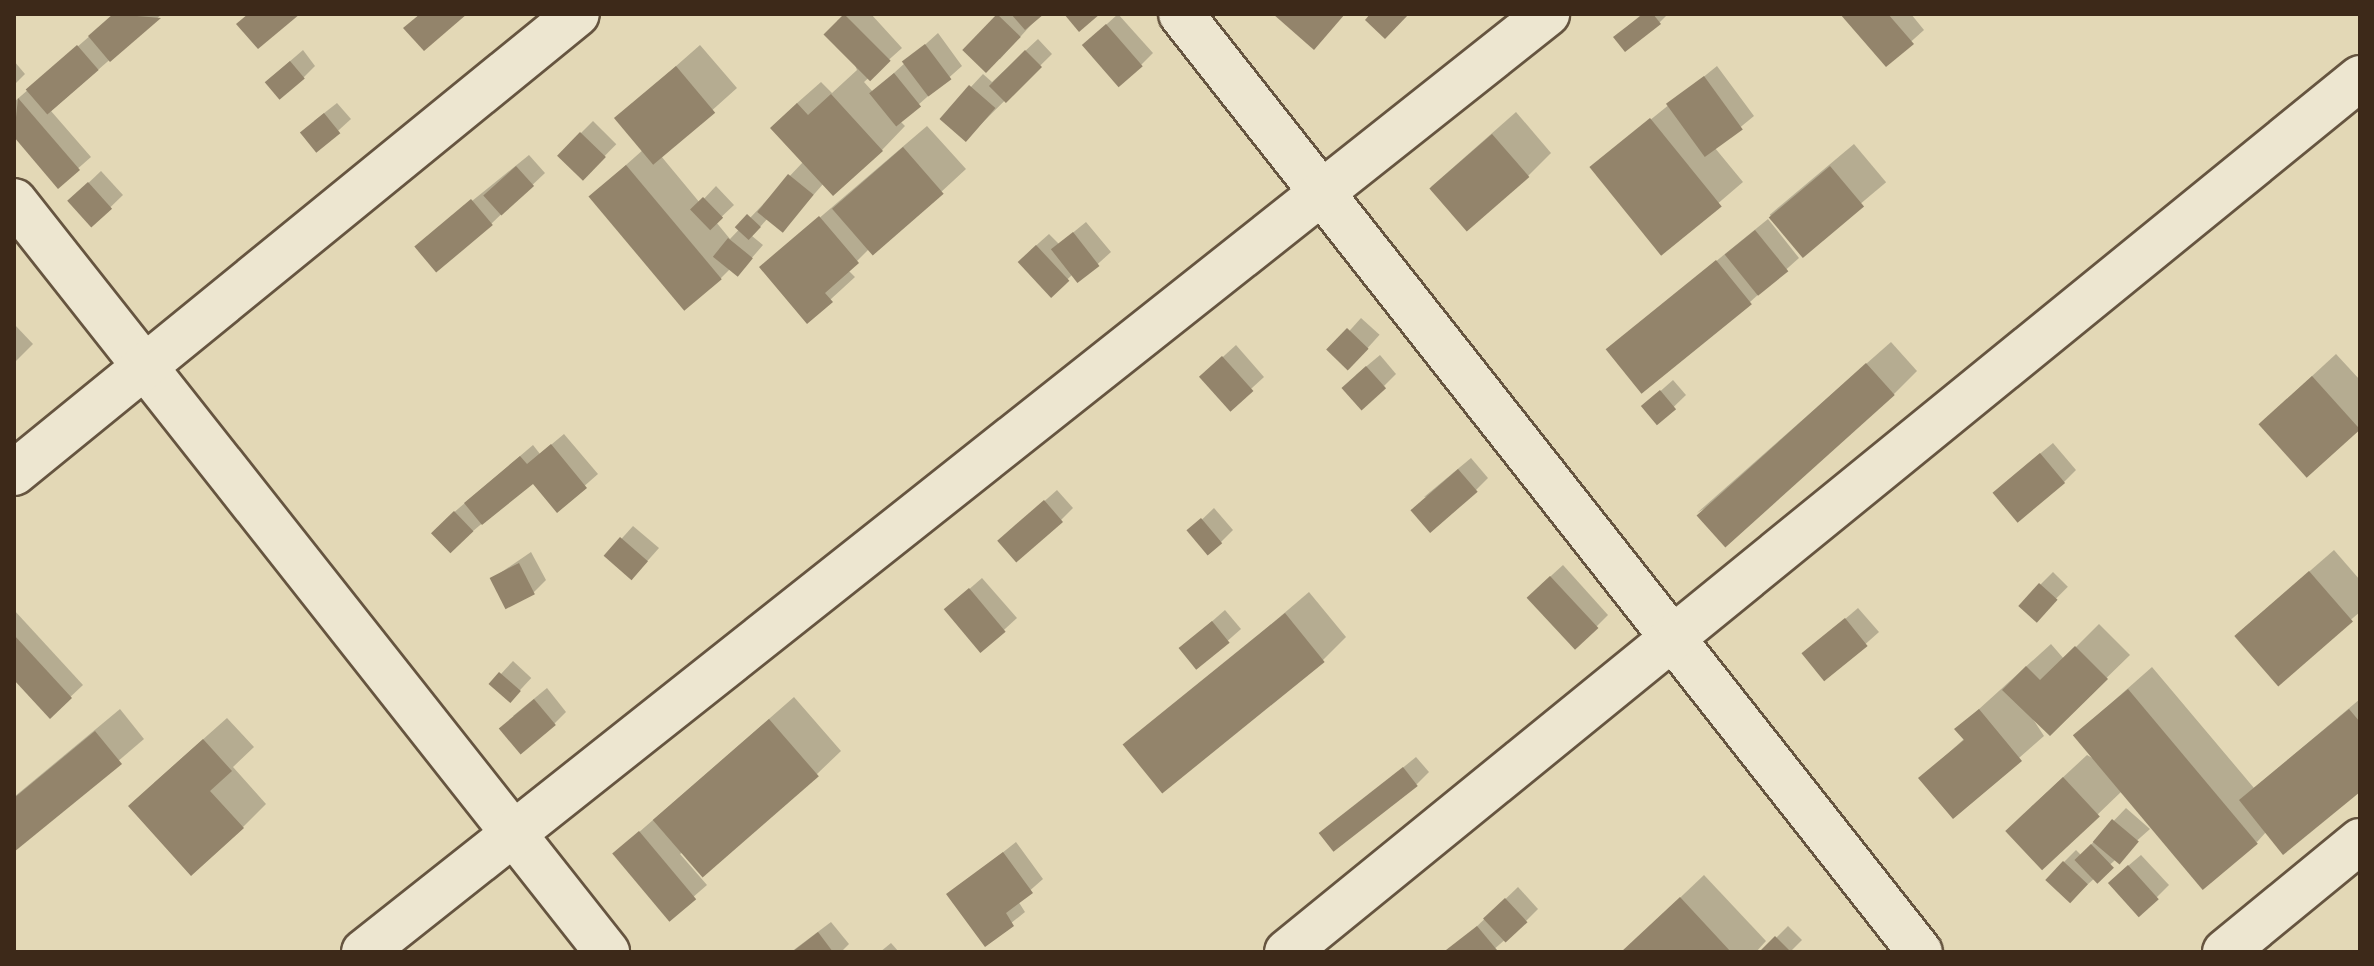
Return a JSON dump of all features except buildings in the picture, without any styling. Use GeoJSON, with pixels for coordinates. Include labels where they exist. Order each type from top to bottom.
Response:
{"type":"FeatureCollection","features":[{"type":"Feature","properties":{"kind":"street"},"geometry":{"type":"LineString","coordinates":[[14,473],[577,14]]}},
{"type":"Feature","properties":{"kind":"street"},"geometry":{"type":"LineString","coordinates":[[1181,14],[1920,952]]}},
{"type":"Feature","properties":{"kind":"street"},"geometry":{"type":"LineString","coordinates":[[364,952],[1547,14]]}},
{"type":"Feature","properties":{"kind":"street"},"geometry":{"type":"LineString","coordinates":[[1287,952],[2360,78]]}},
{"type":"Feature","properties":{"kind":"street"},"geometry":{"type":"LineString","coordinates":[[14,201],[607,952]]}},
{"type":"Feature","properties":{"kind":"street"},"geometry":{"type":"LineString","coordinates":[[2225,952],[2360,841]]}}]}
